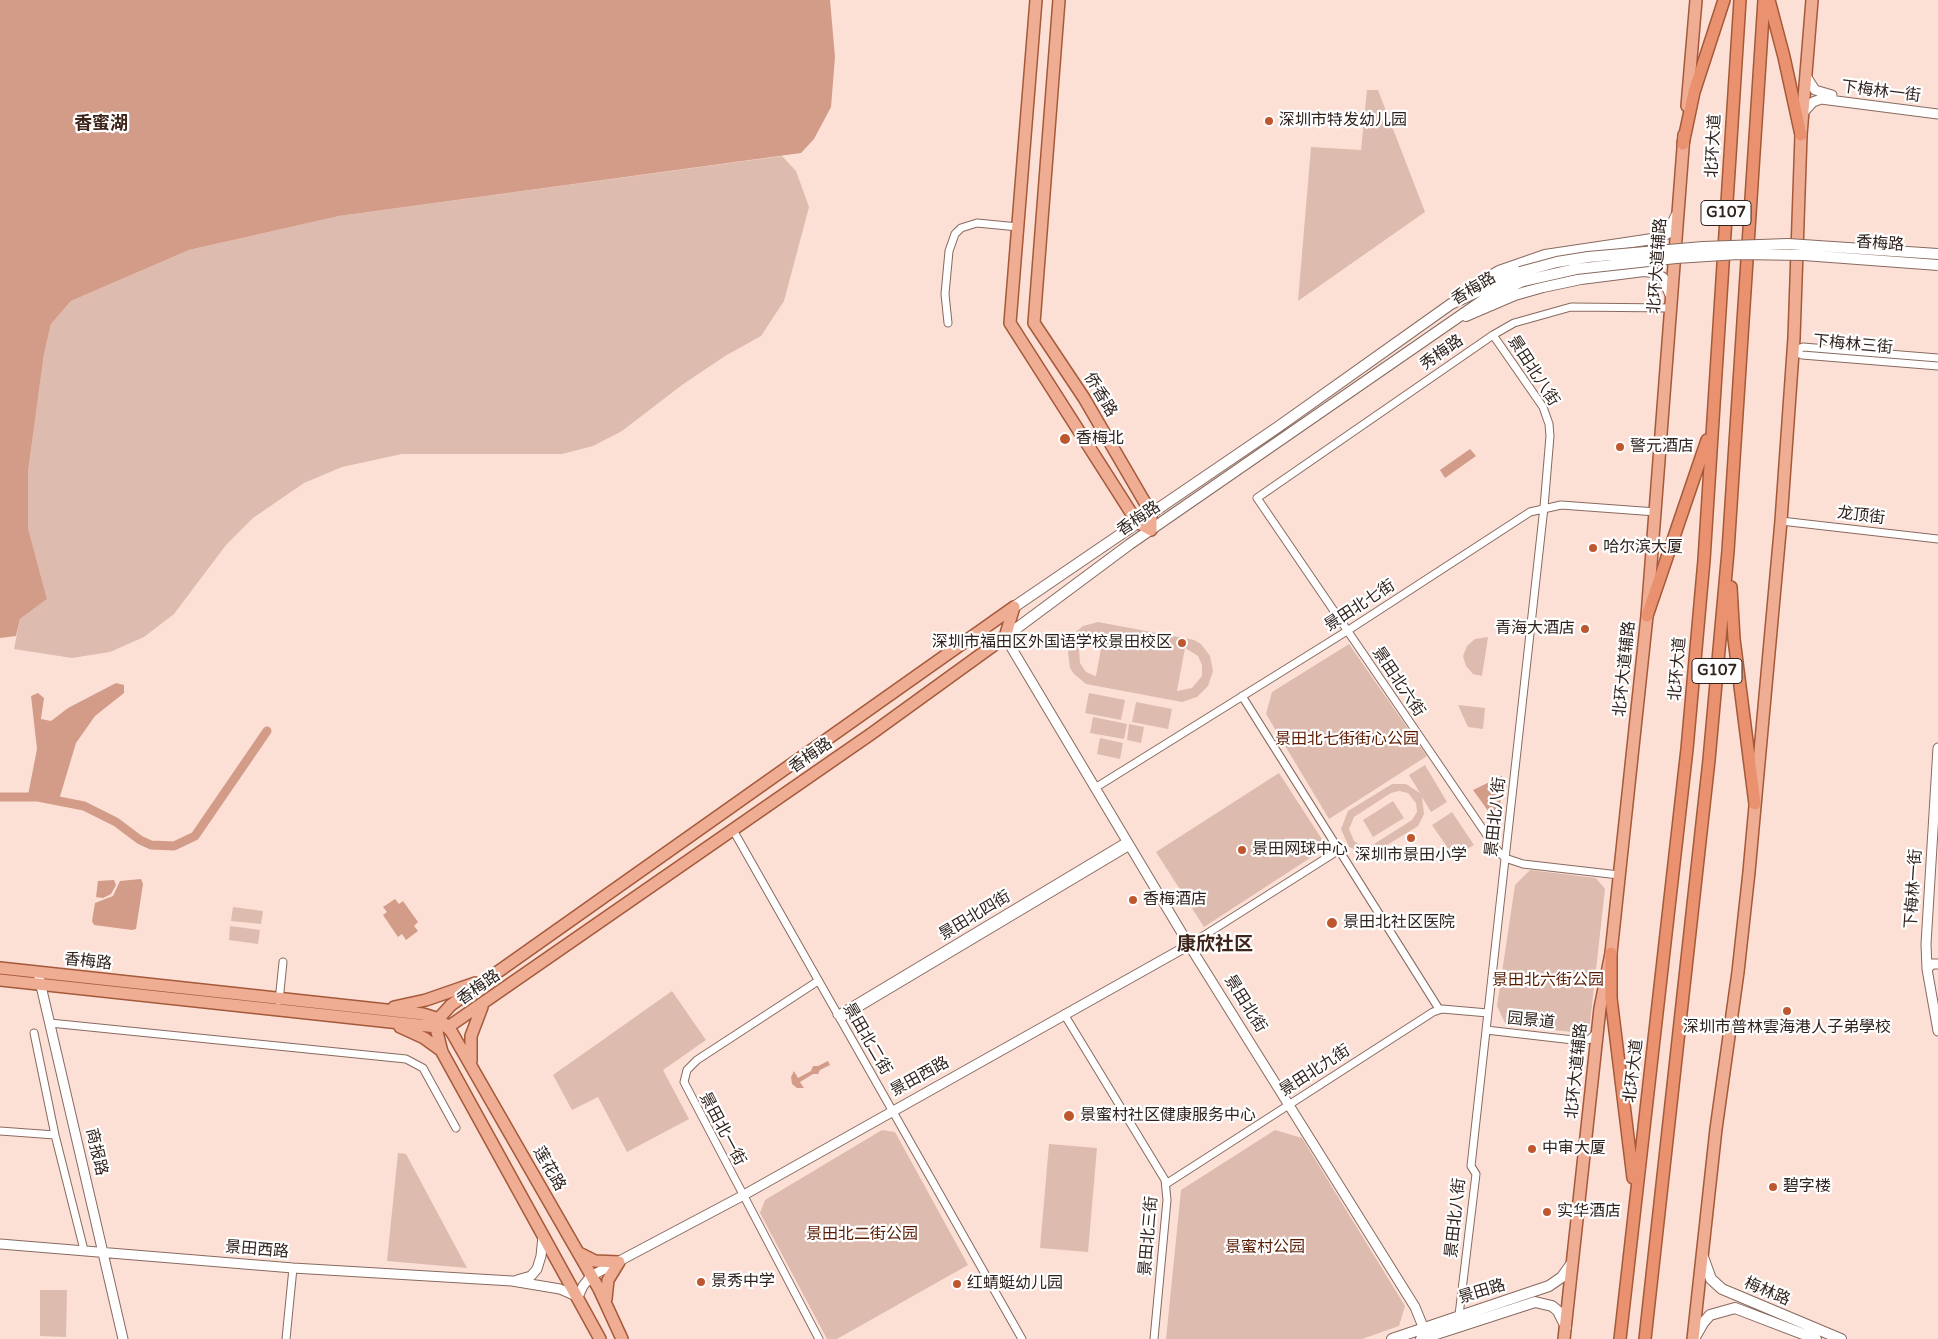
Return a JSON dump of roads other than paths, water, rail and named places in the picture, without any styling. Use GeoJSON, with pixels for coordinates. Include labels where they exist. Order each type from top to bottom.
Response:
{"type":"FeatureCollection","features":[{"type":"Feature","properties":{"kind":"highway"},"geometry":{"type":"LineString","coordinates":[[1683,144],[1694,92],[1724,0]]}},
{"type":"Feature","properties":{"kind":"highway","name":"北环大道"},"geometry":{"type":"LineString","coordinates":[[1620,1339],[1687,749],[1704,560],[1740,0]]}},
{"type":"Feature","properties":{"kind":"highway","name":"G107"},"geometry":{"type":"LineString","coordinates":[[1645,1339],[1709,760],[1728,551],[1764,0]]}},
{"type":"Feature","properties":{"kind":"highway"},"geometry":{"type":"LineString","coordinates":[[1769,0],[1801,135]]}},
{"type":"Feature","properties":{"kind":"highway"},"geometry":{"type":"LineString","coordinates":[[1647,616],[1712,427]]}},
{"type":"Feature","properties":{"kind":"highway"},"geometry":{"type":"LineString","coordinates":[[1728,551],[1734,639],[1755,804]]}},
{"type":"Feature","properties":{"kind":"highway"},"geometry":{"type":"LineString","coordinates":[[1611,953],[1611,998],[1635,1198]]}},
{"type":"Feature","properties":{"kind":"main road"},"geometry":{"type":"LineString","coordinates":[[1036,0],[1010,323],[1137,522],[1151,530],[1151,513]]}},
{"type":"Feature","properties":{"kind":"main road","name":"侨香路"},"geometry":{"type":"LineString","coordinates":[[1059,0],[1034,323],[1084,398],[1151,513]]}},
{"type":"Feature","properties":{"kind":"main road","name":"北环大道辅路"},"geometry":{"type":"LineString","coordinates":[[1564,1339],[1598,1029],[1611,953],[1647,616],[1683,144],[1696,0]]}},
{"type":"Feature","properties":{"kind":"main road"},"geometry":{"type":"LineString","coordinates":[[1694,1339],[1702,1251],[1738,972],[1781,521],[1793,351],[1801,135],[1812,0]]}},
{"type":"Feature","properties":{"kind":"main road"},"geometry":{"type":"LineString","coordinates":[[1451,304],[1471,286],[1514,265],[1568,251],[1659,238],[1668,233],[1678,211]]}},
{"type":"Feature","properties":{"kind":"main road"},"geometry":{"type":"LineString","coordinates":[[1640,241],[1652,253],[1649,266],[1644,271]]}},
{"type":"Feature","properties":{"kind":"main road","name":"香梅路"},"geometry":{"type":"LineString","coordinates":[[0,968],[278,1004],[386,1022],[441,1024],[486,1002],[871,734],[1151,530],[1486,298],[1545,264],[1580,258],[1703,247],[1788,244],[1938,254]]}},
{"type":"Feature","properties":{"kind":"main road","name":"香梅路"},"geometry":{"type":"LineString","coordinates":[[441,1024],[451,1005],[1014,607],[1278,427],[1451,304],[1522,276],[1676,258],[1738,254],[1804,255],[1938,264]]}},
{"type":"Feature","properties":{"kind":"main road"},"geometry":{"type":"LineString","coordinates":[[1458,318],[1515,295],[1544,287],[1581,279],[1644,271],[1653,272],[1663,278],[1669,288],[1671,304]]}},
{"type":"Feature","properties":{"kind":"main road"},"geometry":{"type":"LineString","coordinates":[[1005,637],[1014,607]]}},
{"type":"Feature","properties":{"kind":"main road"},"geometry":{"type":"LineString","coordinates":[[996,620],[1005,637]]}},
{"type":"Feature","properties":{"kind":"main road"},"geometry":{"type":"LineString","coordinates":[[856,719],[863,717],[870,719],[873,726],[871,734]]}},
{"type":"Feature","properties":{"kind":"main road"},"geometry":{"type":"LineString","coordinates":[[375,1008],[396,1007],[426,1000],[495,974]]}},
{"type":"Feature","properties":{"kind":"main road","name":"香梅路"},"geometry":{"type":"LineString","coordinates":[[0,980],[278,1004],[375,1008],[427,1014],[441,1024]]}},
{"type":"Feature","properties":{"kind":"main road"},"geometry":{"type":"LineString","coordinates":[[474,1072],[470,1057],[470,1040],[477,1017],[486,1002]]}},
{"type":"Feature","properties":{"kind":"main road"},"geometry":{"type":"LineString","coordinates":[[386,1022],[416,1034],[442,1052],[600,1339]]}},
{"type":"Feature","properties":{"kind":"main road"},"geometry":{"type":"LineString","coordinates":[[441,1024],[442,1052]]}},
{"type":"Feature","properties":{"kind":"main road","name":"莲花路"},"geometry":{"type":"LineString","coordinates":[[441,1024],[474,1072],[592,1276],[622,1339]]}},
{"type":"Feature","properties":{"kind":"main road"},"geometry":{"type":"LineString","coordinates":[[489,1136],[491,1130],[498,1125],[506,1128]]}},
{"type":"Feature","properties":{"kind":"main road","name":"梅林路"},"geometry":{"type":"LineString","coordinates":[[1702,1251],[1706,1270],[1711,1279],[1722,1289],[1841,1339]]}},
{"type":"Feature","properties":{"kind":"main road"},"geometry":{"type":"LineString","coordinates":[[578,1252],[594,1261],[619,1262]]}},
{"type":"Feature","properties":{"kind":"main road"},"geometry":{"type":"LineString","coordinates":[[608,1308],[605,1295],[606,1284],[610,1274],[619,1262]]}},
{"type":"Feature","properties":{"kind":"main road","name":"景田路"},"geometry":{"type":"LineString","coordinates":[[1424,1334],[1459,1315],[1549,1286],[1562,1277],[1572,1263]]}},
{"type":"Feature","properties":{"kind":"main road","name":"景田路"},"geometry":{"type":"LineString","coordinates":[[1392,1339],[1424,1334],[1535,1302],[1552,1306],[1558,1311],[1566,1327]]}},
{"type":"Feature","properties":{"kind":"main road","name":"梅林路"},"geometry":{"type":"LineString","coordinates":[[1694,1339],[1708,1317],[1717,1312],[1735,1308],[1816,1339]]}},
{"type":"Feature","properties":{"kind":"street"},"geometry":{"type":"LineString","coordinates":[[1803,114],[1808,106],[1821,96],[1812,87],[1806,75]]}},
{"type":"Feature","properties":{"kind":"street","name":"下梅林一街"},"geometry":{"type":"LineString","coordinates":[[1821,96],[1938,108]]}},
{"type":"Feature","properties":{"kind":"street","name":"下梅林一街"},"geometry":{"type":"LineString","coordinates":[[1821,96],[1938,114]]}},
{"type":"Feature","properties":{"kind":"street"},"geometry":{"type":"LineString","coordinates":[[948,323],[945,294],[949,251],[955,234],[961,228],[977,223],[1018,226]]}},
{"type":"Feature","properties":{"kind":"street","name":"秀梅路"},"geometry":{"type":"LineString","coordinates":[[1257,498],[1493,335],[1521,321],[1571,307],[1671,304]]}},
{"type":"Feature","properties":{"kind":"street","name":"景田北八街"},"geometry":{"type":"LineString","coordinates":[[1459,1315],[1476,1174],[1471,1166],[1544,507],[1550,436],[1543,407],[1493,335]]}},
{"type":"Feature","properties":{"kind":"street","name":"下梅林三街"},"geometry":{"type":"LineString","coordinates":[[1793,351],[1803,347],[1938,358]]}},
{"type":"Feature","properties":{"kind":"street","name":"下梅林三街"},"geometry":{"type":"LineString","coordinates":[[1793,351],[1802,355],[1938,366]]}},
{"type":"Feature","properties":{"kind":"street","name":"景田北六街"},"geometry":{"type":"LineString","coordinates":[[1257,498],[1489,841],[1505,858]]}},
{"type":"Feature","properties":{"kind":"street","name":"景田北七街"},"geometry":{"type":"LineString","coordinates":[[1095,788],[1347,631],[1514,520],[1544,507],[1561,505],[1656,512]]}},
{"type":"Feature","properties":{"kind":"street","name":"龙顶街"},"geometry":{"type":"LineString","coordinates":[[1781,521],[1938,539]]}},
{"type":"Feature","properties":{"kind":"street","name":"景田北街"},"geometry":{"type":"LineString","coordinates":[[1005,637],[1189,945],[1290,1104],[1418,1313],[1424,1334]]}},
{"type":"Feature","properties":{"kind":"street"},"geometry":{"type":"LineString","coordinates":[[1242,696],[1439,1009],[1488,1012]]}},
{"type":"Feature","properties":{"kind":"street","name":"下梅林一街"},"geometry":{"type":"LineString","coordinates":[[1938,748],[1926,942],[1934,968],[1938,1031]]}},
{"type":"Feature","properties":{"kind":"street","name":"景田北二街"},"geometry":{"type":"LineString","coordinates":[[733,830],[1022,1339]]}},
{"type":"Feature","properties":{"kind":"street","name":"下梅林一街"},"geometry":{"type":"LineString","coordinates":[[1938,840],[1931,940],[1938,1002]]}},
{"type":"Feature","properties":{"kind":"street","name":"景田北四街"},"geometry":{"type":"LineString","coordinates":[[839,1017],[1128,844]]}},
{"type":"Feature","properties":{"kind":"street","name":"景田西路"},"geometry":{"type":"LineString","coordinates":[[0,1244],[293,1268],[512,1281],[560,1289],[578,1297],[583,1286],[592,1276],[742,1196],[892,1110],[1189,945],[1339,850]]}},
{"type":"Feature","properties":{"kind":"street"},"geometry":{"type":"LineString","coordinates":[[1505,858],[1528,865],[1619,875]]}},
{"type":"Feature","properties":{"kind":"street"},"geometry":{"type":"LineString","coordinates":[[278,1004],[284,962]]}},
{"type":"Feature","properties":{"kind":"street","name":"商报路"},"geometry":{"type":"LineString","coordinates":[[38,973],[123,1339]]}},
{"type":"Feature","properties":{"kind":"street","name":"景田北一街"},"geometry":{"type":"LineString","coordinates":[[818,982],[697,1060],[685,1073],[684,1086],[819,1339]]}},
{"type":"Feature","properties":{"kind":"street","name":"景田北九街"},"geometry":{"type":"LineString","coordinates":[[1166,1184],[1428,1014],[1439,1009]]}},
{"type":"Feature","properties":{"kind":"street","name":"景田北三街"},"geometry":{"type":"LineString","coordinates":[[1064,1014],[1161,1171],[1166,1184],[1167,1200],[1154,1339]]}},
{"type":"Feature","properties":{"kind":"street"},"geometry":{"type":"LineString","coordinates":[[50,1023],[406,1059],[423,1068],[456,1128]]}},
{"type":"Feature","properties":{"kind":"street","name":"园景道"},"geometry":{"type":"LineString","coordinates":[[1486,1030],[1582,1041],[1593,1037],[1598,1029]]}},
{"type":"Feature","properties":{"kind":"street"},"geometry":{"type":"LineString","coordinates":[[34,1033],[55,1135],[84,1250]]}},
{"type":"Feature","properties":{"kind":"street"},"geometry":{"type":"LineString","coordinates":[[0,1131],[55,1135]]}},
{"type":"Feature","properties":{"kind":"street","name":"景田西路"},"geometry":{"type":"LineString","coordinates":[[512,1281],[527,1278],[536,1270],[541,1256],[544,1235]]}},
{"type":"Feature","properties":{"kind":"street"},"geometry":{"type":"LineString","coordinates":[[286,1339],[293,1268]]}},
{"type":"Feature","properties":{"kind":"waterway"},"geometry":{"type":"LineString","coordinates":[[0,797],[38,797],[84,806],[116,822],[140,840],[151,845],[174,846],[195,836],[267,731]]}},
{"type":"Feature","properties":{"kind":"place","name":"深圳市特发幼儿园"},"geometry":{"type":"Point","coordinates":[1269,121]}},
{"type":"Feature","properties":{"kind":"place","name":"香梅北"},"geometry":{"type":"Point","coordinates":[1065,439]}},
{"type":"Feature","properties":{"kind":"place","name":"警元酒店"},"geometry":{"type":"Point","coordinates":[1620,447]}},
{"type":"Feature","properties":{"kind":"place","name":"哈尔滨大厦"},"geometry":{"type":"Point","coordinates":[1593,548]}},
{"type":"Feature","properties":{"kind":"place","name":"青海大酒店"},"geometry":{"type":"Point","coordinates":[1585,629]}},
{"type":"Feature","properties":{"kind":"place","name":"深圳市福田区外国语学校景田校区"},"geometry":{"type":"Point","coordinates":[1182,643]}},
{"type":"Feature","properties":{"kind":"place","name":"深圳市景田小学"},"geometry":{"type":"Point","coordinates":[1411,838]}},
{"type":"Feature","properties":{"kind":"place","name":"景田网球中心"},"geometry":{"type":"Point","coordinates":[1242,850]}},
{"type":"Feature","properties":{"kind":"place","name":"香梅酒店"},"geometry":{"type":"Point","coordinates":[1133,900]}},
{"type":"Feature","properties":{"kind":"place","name":"景田北社区医院"},"geometry":{"type":"Point","coordinates":[1332,923]}},
{"type":"Feature","properties":{"kind":"place","name":"深圳市普林雲海港人子弟學校"},"geometry":{"type":"Point","coordinates":[1787,1011]}},
{"type":"Feature","properties":{"kind":"place","name":"景蜜村社区健康服务中心"},"geometry":{"type":"Point","coordinates":[1069,1116]}},
{"type":"Feature","properties":{"kind":"place","name":"中审大厦"},"geometry":{"type":"Point","coordinates":[1532,1149]}},
{"type":"Feature","properties":{"kind":"place","name":"碧字楼"},"geometry":{"type":"Point","coordinates":[1773,1187]}},
{"type":"Feature","properties":{"kind":"place","name":"实华酒店"},"geometry":{"type":"Point","coordinates":[1547,1212]}},
{"type":"Feature","properties":{"kind":"place","name":"景秀中学"},"geometry":{"type":"Point","coordinates":[701,1282]}},
{"type":"Feature","properties":{"kind":"place","name":"红蜻蜓幼儿园"},"geometry":{"type":"Point","coordinates":[957,1284]}},
{"type":"Feature","properties":{"kind":"district","name":"香蜜湖"},"geometry":{"type":"Point","coordinates":[101,124]}},
{"type":"Feature","properties":{"kind":"district","name":"康欣社区"},"geometry":{"type":"Point","coordinates":[1215,945]}},
{"type":"Feature","properties":{"kind":"park label","name":"景田北七街街心公园"},"geometry":{"type":"Point","coordinates":[1347,740]}},
{"type":"Feature","properties":{"kind":"park label","name":"景田北六街公园"},"geometry":{"type":"Point","coordinates":[1548,981]}},
{"type":"Feature","properties":{"kind":"park label","name":"景田北二街公园"},"geometry":{"type":"Point","coordinates":[862,1235]}},
{"type":"Feature","properties":{"kind":"park label","name":"景蜜村公园"},"geometry":{"type":"Point","coordinates":[1265,1248]}}]}
